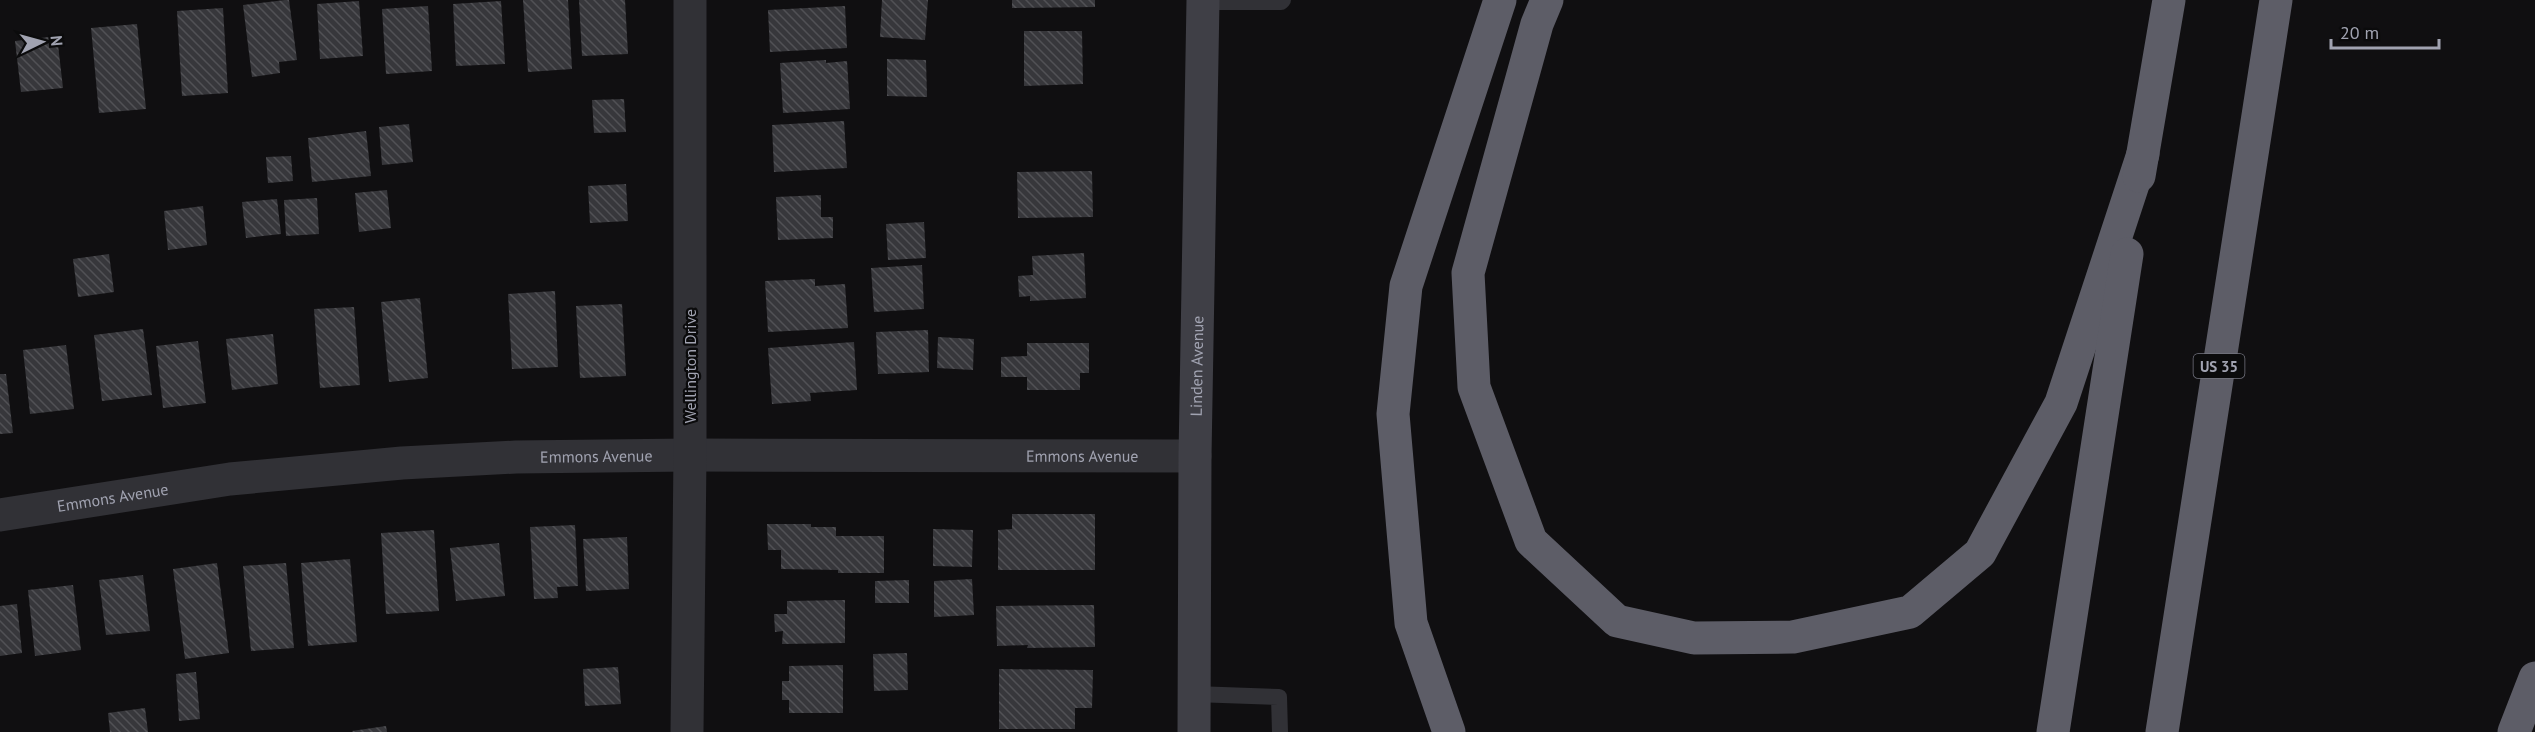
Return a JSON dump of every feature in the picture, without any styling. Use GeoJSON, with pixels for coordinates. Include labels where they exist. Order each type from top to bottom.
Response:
{"type":"FeatureCollection","features":[{"type":"Feature","properties":{"kind":"highway"},"geometry":{"type":"LineString","coordinates":[[1449,732],[1411,623],[1393,414],[1406,286],[1500,0]]}},
{"type":"Feature","properties":{"kind":"highway"},"geometry":{"type":"LineString","coordinates":[[1547,0],[1537,24],[1468,273],[1474,387],[1531,541],[1617,621],[1694,638],[1793,638],[1910,612],[1980,554],[2061,403],[2143,154]]}},
{"type":"Feature","properties":{"kind":"highway"},"geometry":{"type":"LineString","coordinates":[[2053,732],[2169,0]]}},
{"type":"Feature","properties":{"kind":"highway","name":"US 35"},"geometry":{"type":"LineString","coordinates":[[2162,732],[2276,0]]}},
{"type":"Feature","properties":{"kind":"highway"},"geometry":{"type":"LineString","coordinates":[[2514,732],[2535,678]]}},
{"type":"Feature","properties":{"kind":"main road","name":"Linden Avenue"},"geometry":{"type":"LineString","coordinates":[[1194,732],[1195,456],[1203,1]]}},
{"type":"Feature","properties":{"kind":"street","name":"Wellington Drive"},"geometry":{"type":"LineString","coordinates":[[687,732],[690,455],[690,0]]}},
{"type":"Feature","properties":{"kind":"street","name":"Emmons Avenue"},"geometry":{"type":"LineString","coordinates":[[0,515],[230,479],[402,463],[516,457],[1195,456]]}},
{"type":"Feature","properties":{"kind":"lane"},"geometry":{"type":"LineString","coordinates":[[1203,1],[1281,2],[1283,0]]}},
{"type":"Feature","properties":{"kind":"lane"},"geometry":{"type":"LineString","coordinates":[[1194,694],[1279,697],[1280,732]]}},
{"type":"Feature","properties":{"kind":"building"},"geometry":{"type":"Polygon","coordinates":[[[289,0],[297,60],[279,62],[280,73],[252,77],[243,5],[289,0]]]}},
{"type":"Feature","properties":{"kind":"building"},"geometry":{"type":"Polygon","coordinates":[[[523,0],[568,0],[572,69],[528,72],[523,0]]]}},
{"type":"Feature","properties":{"kind":"building"},"geometry":{"type":"Polygon","coordinates":[[[579,0],[625,0],[628,54],[582,56],[579,0]]]}},
{"type":"Feature","properties":{"kind":"building"},"geometry":{"type":"Polygon","coordinates":[[[882,0],[928,0],[925,40],[880,37],[882,0]]]}},
{"type":"Feature","properties":{"kind":"building"},"geometry":{"type":"Polygon","coordinates":[[[1012,0],[1095,0],[1095,7],[1012,8],[1012,0]]]}},
{"type":"Feature","properties":{"kind":"building"},"geometry":{"type":"Polygon","coordinates":[[[359,1],[363,56],[320,59],[317,4],[359,1]]]}},
{"type":"Feature","properties":{"kind":"building"},"geometry":{"type":"Polygon","coordinates":[[[501,1],[505,64],[456,66],[453,4],[501,1]]]}},
{"type":"Feature","properties":{"kind":"building"},"geometry":{"type":"Polygon","coordinates":[[[428,6],[432,71],[386,74],[382,9],[428,6]]]}},
{"type":"Feature","properties":{"kind":"building"},"geometry":{"type":"Polygon","coordinates":[[[845,6],[847,48],[770,52],[768,10],[845,6]]]}},
{"type":"Feature","properties":{"kind":"building"},"geometry":{"type":"Polygon","coordinates":[[[223,8],[228,93],[182,96],[177,11],[223,8]]]}},
{"type":"Feature","properties":{"kind":"building"},"geometry":{"type":"Polygon","coordinates":[[[137,24],[146,109],[99,113],[91,28],[137,24]]]}},
{"type":"Feature","properties":{"kind":"building"},"geometry":{"type":"Polygon","coordinates":[[[1024,31],[1082,31],[1083,84],[1024,86],[1024,31]]]}},
{"type":"Feature","properties":{"kind":"building"},"geometry":{"type":"Polygon","coordinates":[[[57,36],[63,88],[21,92],[15,41],[57,36]]]}},
{"type":"Feature","properties":{"kind":"building"},"geometry":{"type":"Polygon","coordinates":[[[887,59],[926,60],[927,97],[887,96],[887,59]]]}},
{"type":"Feature","properties":{"kind":"building"},"geometry":{"type":"Polygon","coordinates":[[[826,60],[826,63],[847,61],[850,109],[783,113],[780,63],[826,60]]]}},
{"type":"Feature","properties":{"kind":"building"},"geometry":{"type":"Polygon","coordinates":[[[624,99],[626,132],[594,133],[592,100],[624,99]]]}},
{"type":"Feature","properties":{"kind":"building"},"geometry":{"type":"Polygon","coordinates":[[[844,121],[847,168],[774,172],[772,125],[844,121]]]}},
{"type":"Feature","properties":{"kind":"building"},"geometry":{"type":"Polygon","coordinates":[[[409,124],[413,162],[382,165],[379,127],[409,124]]]}},
{"type":"Feature","properties":{"kind":"building"},"geometry":{"type":"Polygon","coordinates":[[[366,131],[371,176],[312,182],[308,138],[366,131]]]}},
{"type":"Feature","properties":{"kind":"building"},"geometry":{"type":"Polygon","coordinates":[[[291,156],[293,181],[268,183],[266,157],[291,156]]]}},
{"type":"Feature","properties":{"kind":"building"},"geometry":{"type":"Polygon","coordinates":[[[1092,171],[1093,217],[1018,218],[1017,172],[1092,171]]]}},
{"type":"Feature","properties":{"kind":"building"},"geometry":{"type":"Polygon","coordinates":[[[626,184],[628,221],[590,223],[588,186],[626,184]]]}},
{"type":"Feature","properties":{"kind":"building"},"geometry":{"type":"Polygon","coordinates":[[[387,190],[391,228],[359,232],[355,193],[387,190]]]}},
{"type":"Feature","properties":{"kind":"building"},"geometry":{"type":"Polygon","coordinates":[[[821,195],[821,217],[833,217],[833,238],[778,240],[776,197],[821,195]]]}},
{"type":"Feature","properties":{"kind":"building"},"geometry":{"type":"Polygon","coordinates":[[[317,198],[319,234],[286,236],[284,200],[317,198]]]}},
{"type":"Feature","properties":{"kind":"building"},"geometry":{"type":"Polygon","coordinates":[[[277,199],[281,234],[246,238],[242,202],[277,199]]]}},
{"type":"Feature","properties":{"kind":"building"},"geometry":{"type":"Polygon","coordinates":[[[203,206],[207,245],[168,250],[164,211],[203,206]]]}},
{"type":"Feature","properties":{"kind":"building"},"geometry":{"type":"Polygon","coordinates":[[[924,222],[926,258],[888,260],[886,224],[924,222]]]}},
{"type":"Feature","properties":{"kind":"building"},"geometry":{"type":"Polygon","coordinates":[[[1084,253],[1086,298],[1030,301],[1030,296],[1019,297],[1018,276],[1033,275],[1032,256],[1084,253]]]}},
{"type":"Feature","properties":{"kind":"building"},"geometry":{"type":"Polygon","coordinates":[[[109,254],[114,292],[78,297],[73,259],[109,254]]]}},
{"type":"Feature","properties":{"kind":"building"},"geometry":{"type":"Polygon","coordinates":[[[922,265],[924,309],[874,312],[871,268],[922,265]]]}},
{"type":"Feature","properties":{"kind":"building"},"geometry":{"type":"Polygon","coordinates":[[[815,279],[815,286],[845,284],[848,328],[768,332],[765,281],[815,279]]]}},
{"type":"Feature","properties":{"kind":"building"},"geometry":{"type":"Polygon","coordinates":[[[555,291],[558,367],[512,369],[508,294],[555,291]]]}},
{"type":"Feature","properties":{"kind":"building"},"geometry":{"type":"Polygon","coordinates":[[[420,298],[428,378],[389,382],[381,302],[420,298]]]}},
{"type":"Feature","properties":{"kind":"building"},"geometry":{"type":"Polygon","coordinates":[[[622,304],[626,376],[580,378],[576,306],[622,304]]]}},
{"type":"Feature","properties":{"kind":"building"},"geometry":{"type":"Polygon","coordinates":[[[354,307],[360,385],[320,388],[314,309],[354,307]]]}},
{"type":"Feature","properties":{"kind":"building"},"geometry":{"type":"Polygon","coordinates":[[[143,329],[152,395],[102,401],[94,335],[143,329]]]}},
{"type":"Feature","properties":{"kind":"building"},"geometry":{"type":"Polygon","coordinates":[[[928,330],[929,372],[878,374],[876,332],[928,330]]]}},
{"type":"Feature","properties":{"kind":"building"},"geometry":{"type":"Polygon","coordinates":[[[273,334],[278,384],[232,390],[226,339],[273,334]]]}},
{"type":"Feature","properties":{"kind":"building"},"geometry":{"type":"Polygon","coordinates":[[[938,337],[974,339],[973,370],[937,368],[938,337]]]}},
{"type":"Feature","properties":{"kind":"building"},"geometry":{"type":"Polygon","coordinates":[[[198,341],[206,403],[163,408],[156,346],[198,341]]]}},
{"type":"Feature","properties":{"kind":"building"},"geometry":{"type":"Polygon","coordinates":[[[854,342],[857,390],[810,393],[811,401],[772,404],[768,348],[854,342]]]}},
{"type":"Feature","properties":{"kind":"building"},"geometry":{"type":"Polygon","coordinates":[[[1027,343],[1089,343],[1089,373],[1080,373],[1080,390],[1027,390],[1027,377],[1001,377],[1001,357],[1027,356],[1027,343]]]}},
{"type":"Feature","properties":{"kind":"building"},"geometry":{"type":"Polygon","coordinates":[[[66,345],[74,409],[30,414],[23,350],[66,345]]]}},
{"type":"Feature","properties":{"kind":"building"},"geometry":{"type":"Polygon","coordinates":[[[0,374],[6,374],[13,433],[0,434],[0,374]]]}},
{"type":"Feature","properties":{"kind":"building"},"geometry":{"type":"Polygon","coordinates":[[[1012,514],[1095,514],[1095,570],[998,570],[998,530],[1012,529],[1012,514]]]}},
{"type":"Feature","properties":{"kind":"building"},"geometry":{"type":"Polygon","coordinates":[[[767,524],[811,524],[811,527],[836,527],[836,536],[884,536],[884,573],[781,569],[781,550],[768,550],[767,524]]]}},
{"type":"Feature","properties":{"kind":"building"},"geometry":{"type":"Polygon","coordinates":[[[575,525],[578,586],[557,587],[558,598],[534,599],[530,527],[575,525]]]}},
{"type":"Feature","properties":{"kind":"building"},"geometry":{"type":"Polygon","coordinates":[[[933,529],[973,530],[972,567],[933,566],[933,529]]]}},
{"type":"Feature","properties":{"kind":"building"},"geometry":{"type":"Polygon","coordinates":[[[434,530],[439,611],[386,614],[381,533],[434,530]]]}},
{"type":"Feature","properties":{"kind":"building"},"geometry":{"type":"Polygon","coordinates":[[[627,537],[629,589],[586,591],[583,539],[627,537]]]}},
{"type":"Feature","properties":{"kind":"building"},"geometry":{"type":"Polygon","coordinates":[[[499,543],[505,596],[456,601],[450,548],[499,543]]]}},
{"type":"Feature","properties":{"kind":"building"},"geometry":{"type":"Polygon","coordinates":[[[350,559],[357,642],[308,646],[301,563],[350,559]]]}},
{"type":"Feature","properties":{"kind":"building"},"geometry":{"type":"Polygon","coordinates":[[[217,563],[229,653],[185,659],[173,569],[217,563]]]}},
{"type":"Feature","properties":{"kind":"building"},"geometry":{"type":"Polygon","coordinates":[[[286,563],[294,648],[251,651],[243,566],[286,563]]]}},
{"type":"Feature","properties":{"kind":"building"},"geometry":{"type":"Polygon","coordinates":[[[143,575],[150,631],[106,635],[99,580],[143,575]]]}},
{"type":"Feature","properties":{"kind":"building"},"geometry":{"type":"Polygon","coordinates":[[[972,579],[974,615],[934,617],[934,581],[972,579]]]}},
{"type":"Feature","properties":{"kind":"building"},"geometry":{"type":"Polygon","coordinates":[[[909,580],[909,603],[875,603],[875,581],[909,580]]]}},
{"type":"Feature","properties":{"kind":"building"},"geometry":{"type":"Polygon","coordinates":[[[73,585],[81,650],[35,656],[28,590],[73,585]]]}},
{"type":"Feature","properties":{"kind":"building"},"geometry":{"type":"Polygon","coordinates":[[[845,600],[845,643],[782,644],[783,631],[775,632],[774,614],[787,614],[787,601],[845,600]]]}},
{"type":"Feature","properties":{"kind":"building"},"geometry":{"type":"Polygon","coordinates":[[[17,604],[22,653],[0,656],[0,606],[17,604]]]}},
{"type":"Feature","properties":{"kind":"building"},"geometry":{"type":"Polygon","coordinates":[[[1094,605],[1095,647],[997,646],[996,606],[1094,605]]]}},
{"type":"Feature","properties":{"kind":"building"},"geometry":{"type":"Polygon","coordinates":[[[907,653],[908,690],[874,691],[873,654],[907,653]]]}},
{"type":"Feature","properties":{"kind":"building"},"geometry":{"type":"Polygon","coordinates":[[[843,665],[843,713],[789,713],[789,700],[782,700],[782,681],[789,681],[789,666],[843,665]]]}},
{"type":"Feature","properties":{"kind":"building"},"geometry":{"type":"Polygon","coordinates":[[[618,667],[621,704],[585,706],[583,669],[618,667]]]}},
{"type":"Feature","properties":{"kind":"building"},"geometry":{"type":"Polygon","coordinates":[[[999,669],[1093,670],[1092,708],[1075,708],[1075,729],[999,729],[999,669]]]}},
{"type":"Feature","properties":{"kind":"building"},"geometry":{"type":"Polygon","coordinates":[[[196,672],[200,719],[179,721],[176,674],[196,672]]]}},
{"type":"Feature","properties":{"kind":"building"},"geometry":{"type":"Polygon","coordinates":[[[145,708],[148,732],[110,732],[108,713],[145,708]]]}},
{"type":"Feature","properties":{"kind":"building"},"geometry":{"type":"Polygon","coordinates":[[[386,726],[387,732],[352,731],[386,726]]]}}]}
